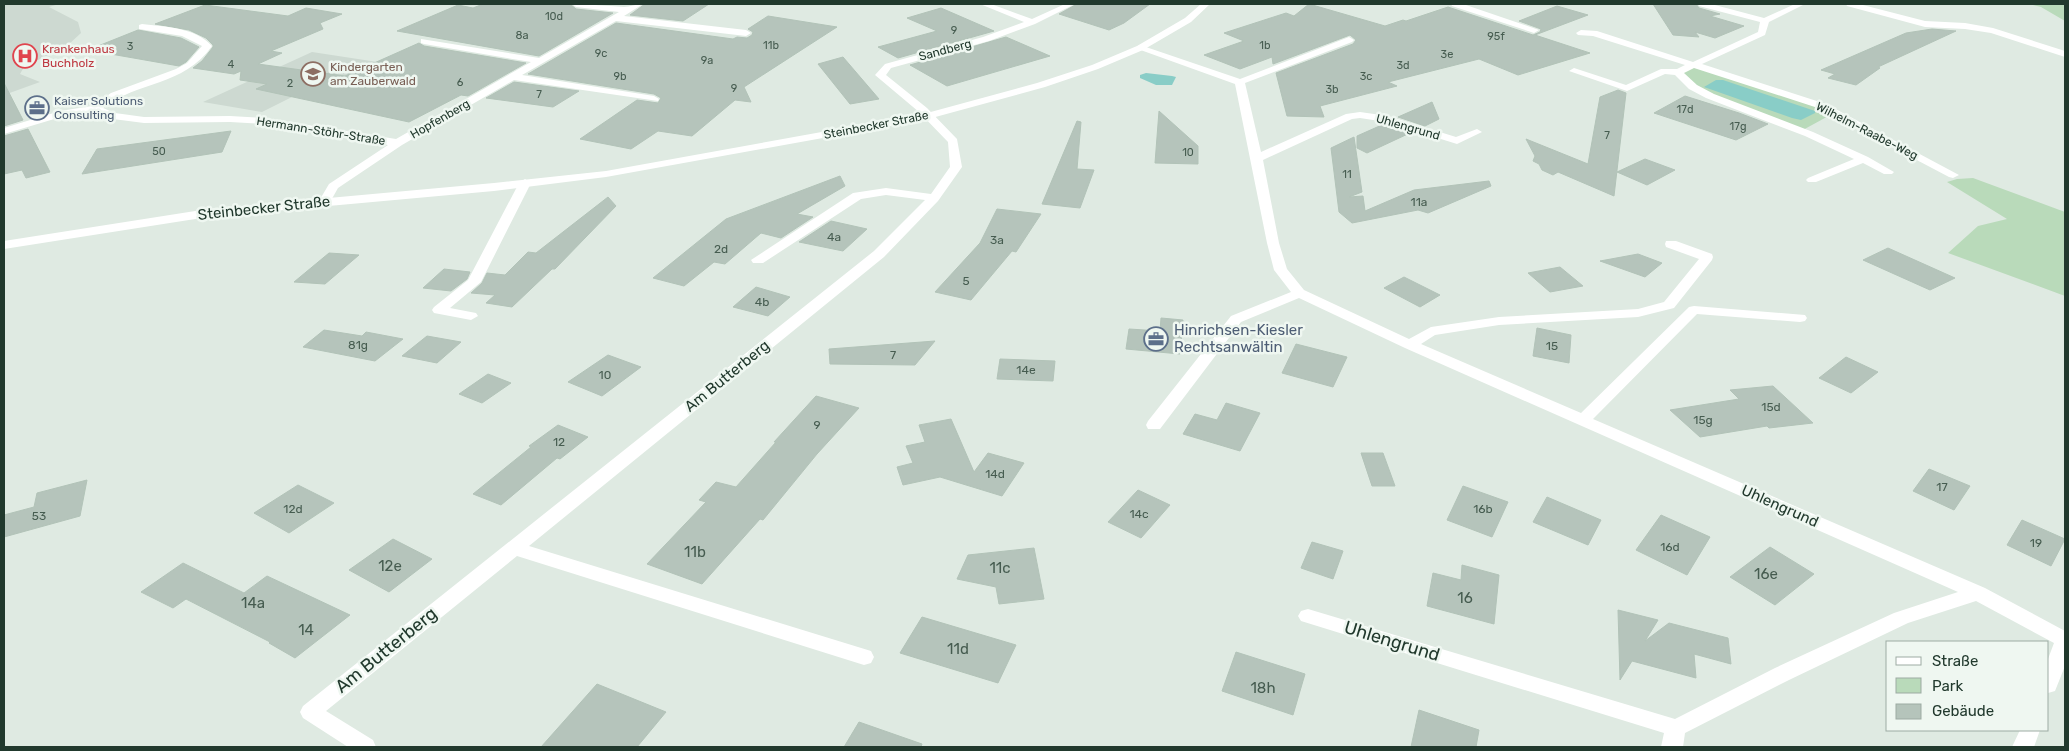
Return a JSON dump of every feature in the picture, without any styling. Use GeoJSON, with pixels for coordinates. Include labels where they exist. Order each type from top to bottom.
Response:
{"type":"FeatureCollection","features":[{"type":"Feature","properties":{"kind":"street"},"geometry":{"type":"LineString","coordinates":[[576,4],[628,10]]}},
{"type":"Feature","properties":{"kind":"street","name":"Hopfenberg"},"geometry":{"type":"LineString","coordinates":[[325,201],[333,186],[398,143],[640,4]]}},
{"type":"Feature","properties":{"kind":"street"},"geometry":{"type":"LineString","coordinates":[[984,4],[1032,22]]}},
{"type":"Feature","properties":{"kind":"street","name":"Sandberg"},"geometry":{"type":"LineString","coordinates":[[928,116],[880,75],[888,66],[986,39],[1032,22],[1071,4]]}},
{"type":"Feature","properties":{"kind":"street","name":"Steinbecker Straße"},"geometry":{"type":"LineString","coordinates":[[4,245],[208,213],[606,174],[928,116],[1041,85],[1095,67],[1140,48],[1188,20],[1206,4]]}},
{"type":"Feature","properties":{"kind":"street"},"geometry":{"type":"LineString","coordinates":[[1455,4],[1534,30]]}},
{"type":"Feature","properties":{"kind":"street"},"geometry":{"type":"LineString","coordinates":[[1702,4],[1765,21],[1801,4]]}},
{"type":"Feature","properties":{"kind":"street"},"geometry":{"type":"LineString","coordinates":[[1850,4],[1925,24],[1965,26],[1993,31],[2065,54]]}},
{"type":"Feature","properties":{"kind":"street"},"geometry":{"type":"LineString","coordinates":[[616,18],[746,33]]}},
{"type":"Feature","properties":{"kind":"street"},"geometry":{"type":"LineString","coordinates":[[1574,71],[1626,88],[1664,71],[1678,72],[1762,33],[1765,21]]}},
{"type":"Feature","properties":{"kind":"street","name":"Hermann-Stöhr-Straße"},"geometry":{"type":"LineString","coordinates":[[4,131],[60,114],[95,109],[115,95],[186,68],[201,56],[207,46],[200,39],[186,34],[142,27]]}},
{"type":"Feature","properties":{"kind":"street","name":"Wilhelm-Raabe-Weg"},"geometry":{"type":"LineString","coordinates":[[1581,33],[1594,33],[1822,106],[1953,175]]}},
{"type":"Feature","properties":{"kind":"street"},"geometry":{"type":"LineString","coordinates":[[424,40],[541,61]]}},
{"type":"Feature","properties":{"kind":"street"},"geometry":{"type":"LineString","coordinates":[[1140,48],[1240,82],[1349,40]]}},
{"type":"Feature","properties":{"kind":"street","name":"Wilhelm-Raabe-Weg"},"geometry":{"type":"LineString","coordinates":[[1678,72],[1693,87],[1710,96],[1809,134],[1888,172]]}},
{"type":"Feature","properties":{"kind":"street"},"geometry":{"type":"LineString","coordinates":[[513,77],[654,100]]}},
{"type":"Feature","properties":{"kind":"street","name":"Uhlengrund"},"geometry":{"type":"LineString","coordinates":[[1240,82],[1278,261],[1281,270],[1299,293],[1410,345],[1978,593],[2065,640],[2049,682]]}},
{"type":"Feature","properties":{"kind":"street","name":"Hermann-Stöhr-Straße"},"geometry":{"type":"LineString","coordinates":[[95,109],[113,116],[144,120],[230,119],[263,121],[398,143]]}},
{"type":"Feature","properties":{"kind":"street","name":"Uhlengrund"},"geometry":{"type":"LineString","coordinates":[[1257,158],[1350,116],[1360,115],[1388,119],[1457,141],[1477,132]]}},
{"type":"Feature","properties":{"kind":"street","name":"Am Butterberg"},"geometry":{"type":"LineString","coordinates":[[364,747],[310,712],[878,254],[934,198],[956,167],[953,141],[928,116]]}},
{"type":"Feature","properties":{"kind":"street","name":"Wilhelm-Raabe-Weg"},"geometry":{"type":"LineString","coordinates":[[1812,180],[1864,159]]}},
{"type":"Feature","properties":{"kind":"street"},"geometry":{"type":"LineString","coordinates":[[470,316],[439,310],[474,282],[525,183]]}},
{"type":"Feature","properties":{"kind":"street"},"geometry":{"type":"LineString","coordinates":[[758,260],[857,196],[874,191],[891,191],[934,198]]}},
{"type":"Feature","properties":{"kind":"street"},"geometry":{"type":"LineString","coordinates":[[1410,345],[1431,331],[1499,321],[1638,313],[1669,305],[1707,257],[1671,244]]}},
{"type":"Feature","properties":{"kind":"street"},"geometry":{"type":"LineString","coordinates":[[1154,425],[1236,319],[1299,293]]}},
{"type":"Feature","properties":{"kind":"street"},"geometry":{"type":"LineString","coordinates":[[1583,420],[1694,310],[1800,318]]}},
{"type":"Feature","properties":{"kind":"street"},"geometry":{"type":"LineString","coordinates":[[514,548],[864,657]]}},
{"type":"Feature","properties":{"kind":"street"},"geometry":{"type":"LineString","coordinates":[[1672,747],[1676,728],[1782,674],[1901,618],[1978,593]]}},
{"type":"Feature","properties":{"kind":"street","name":"Uhlengrund"},"geometry":{"type":"LineString","coordinates":[[1308,616],[1676,728]]}},
{"type":"Feature","properties":{"kind":"street"},"geometry":{"type":"LineString","coordinates":[[2024,747],[2030,731]]}},
{"type":"Feature","properties":{"kind":"shaded area","name":"Krankenhaus Buchholz"},"geometry":{"type":"Polygon","coordinates":[[[4,4],[59,4],[49,7],[78,22],[81,33],[68,45],[24,67],[20,74],[40,82],[4,95],[4,4]]]}},
{"type":"Feature","properties":{"kind":"shaded area","name":"Kindergarten am Zauberwald"},"geometry":{"type":"Polygon","coordinates":[[[312,52],[384,63],[334,87],[316,85],[262,112],[203,102],[312,52]]]}},
{"type":"Feature","properties":{"kind":"green space"},"geometry":{"type":"Polygon","coordinates":[[[2029,4],[2065,4],[2065,21],[2041,7],[2029,4]]]}},
{"type":"Feature","properties":{"kind":"green space"},"geometry":{"type":"Polygon","coordinates":[[[1692,64],[1834,113],[1801,131],[1710,96],[1678,72],[1692,64]]]}},
{"type":"Feature","properties":{"kind":"green space"},"geometry":{"type":"Polygon","coordinates":[[[1973,178],[2065,212],[2065,296],[1948,253],[1978,226],[2007,219],[1947,182],[1973,178]]]}},
{"type":"Feature","properties":{"kind":"water"},"geometry":{"type":"Polygon","coordinates":[[[1146,73],[1176,77],[1172,85],[1156,85],[1140,78],[1140,75],[1146,73]]]}},
{"type":"Feature","properties":{"kind":"water"},"geometry":{"type":"Polygon","coordinates":[[[1716,80],[1723,80],[1815,111],[1815,113],[1801,120],[1792,118],[1704,87],[1716,80]]]}},
{"type":"Feature","properties":{"kind":"building"},"geometry":{"type":"Polygon","coordinates":[[[483,4],[570,4],[576,9],[613,13],[539,56],[397,31],[458,5],[473,8],[483,4]]]}},
{"type":"Feature","properties":{"kind":"building"},"geometry":{"type":"Polygon","coordinates":[[[645,4],[709,4],[683,21],[630,15],[645,4]]]}},
{"type":"Feature","properties":{"kind":"building"},"geometry":{"type":"Polygon","coordinates":[[[1077,4],[1150,4],[1124,23],[1109,30],[1059,14],[1077,4]]]}},
{"type":"Feature","properties":{"kind":"building"},"geometry":{"type":"Polygon","coordinates":[[[1309,4],[1385,26],[1448,7],[1533,35],[1540,32],[1541,29],[1519,21],[1557,6],[1588,15],[1535,35],[1590,53],[1518,75],[1479,59],[1388,82],[1397,86],[1320,106],[1324,117],[1287,116],[1276,73],[1353,44],[1356,40],[1350,35],[1273,64],[1272,57],[1240,69],[1204,55],[1244,41],[1224,33],[1286,13],[1294,16],[1309,4]]]}},
{"type":"Feature","properties":{"kind":"building"},"geometry":{"type":"Polygon","coordinates":[[[1653,4],[1696,4],[1699,8],[1720,14],[1710,16],[1744,26],[1715,38],[1695,32],[1699,37],[1673,35],[1653,4]]]}},
{"type":"Feature","properties":{"kind":"building"},"geometry":{"type":"Polygon","coordinates":[[[205,5],[288,16],[306,8],[342,14],[320,23],[323,29],[271,51],[282,53],[258,64],[345,76],[419,43],[424,46],[526,63],[468,96],[461,95],[409,122],[256,89],[267,84],[240,80],[241,71],[234,74],[193,68],[202,61],[213,45],[206,38],[189,30],[155,24],[205,5]]]}},
{"type":"Feature","properties":{"kind":"building"},"geometry":{"type":"Polygon","coordinates":[[[941,8],[994,31],[898,58],[878,47],[937,31],[907,18],[941,8]]]}},
{"type":"Feature","properties":{"kind":"building"},"geometry":{"type":"Polygon","coordinates":[[[768,16],[837,27],[744,87],[751,102],[735,100],[692,136],[658,131],[631,149],[580,139],[637,100],[658,103],[661,98],[654,94],[528,74],[616,23],[733,39],[737,37],[747,38],[752,35],[753,32],[748,29],[768,16]]]}},
{"type":"Feature","properties":{"kind":"building"},"geometry":{"type":"Polygon","coordinates":[[[1932,29],[1956,31],[1878,67],[1880,68],[1856,85],[1828,78],[1835,74],[1821,70],[1906,33],[1932,29]]]}},
{"type":"Feature","properties":{"kind":"building"},"geometry":{"type":"Polygon","coordinates":[[[138,30],[181,38],[199,47],[186,62],[179,66],[88,50],[138,30]]]}},
{"type":"Feature","properties":{"kind":"building"},"geometry":{"type":"Polygon","coordinates":[[[1006,37],[1050,56],[947,86],[910,65],[1006,37]]]}},
{"type":"Feature","properties":{"kind":"building"},"geometry":{"type":"Polygon","coordinates":[[[843,57],[879,99],[850,104],[818,64],[843,57]]]}},
{"type":"Feature","properties":{"kind":"building"},"geometry":{"type":"Polygon","coordinates":[[[514,82],[579,91],[553,107],[486,98],[514,82]]]}},
{"type":"Feature","properties":{"kind":"building"},"geometry":{"type":"Polygon","coordinates":[[[4,83],[23,120],[4,126],[4,83]]]}},
{"type":"Feature","properties":{"kind":"building"},"geometry":{"type":"Polygon","coordinates":[[[1618,90],[1626,93],[1614,196],[1558,172],[1553,175],[1542,170],[1539,164],[1533,161],[1535,156],[1526,139],[1588,164],[1600,97],[1618,90]]]}},
{"type":"Feature","properties":{"kind":"building"},"geometry":{"type":"Polygon","coordinates":[[[1685,96],[1768,124],[1736,140],[1654,113],[1685,96]]]}},
{"type":"Feature","properties":{"kind":"building"},"geometry":{"type":"Polygon","coordinates":[[[1432,102],[1439,119],[1425,126],[1398,117],[1432,102]]]}},
{"type":"Feature","properties":{"kind":"building"},"geometry":{"type":"Polygon","coordinates":[[[1159,111],[1198,146],[1198,164],[1155,163],[1159,111]]]}},
{"type":"Feature","properties":{"kind":"building"},"geometry":{"type":"Polygon","coordinates":[[[1077,121],[1081,122],[1077,169],[1094,170],[1080,208],[1042,204],[1077,121]]]}},
{"type":"Feature","properties":{"kind":"building"},"geometry":{"type":"Polygon","coordinates":[[[1384,124],[1412,132],[1367,153],[1357,148],[1357,136],[1384,124]]]}},
{"type":"Feature","properties":{"kind":"building"},"geometry":{"type":"Polygon","coordinates":[[[28,129],[50,172],[26,178],[22,170],[4,174],[4,136],[28,129]]]}},
{"type":"Feature","properties":{"kind":"building"},"geometry":{"type":"Polygon","coordinates":[[[231,131],[222,152],[82,174],[97,149],[231,131]]]}},
{"type":"Feature","properties":{"kind":"building"},"geometry":{"type":"Polygon","coordinates":[[[1354,137],[1362,192],[1349,197],[1363,196],[1365,211],[1414,190],[1489,181],[1491,186],[1428,213],[1418,210],[1352,223],[1339,212],[1331,148],[1354,137]]]}},
{"type":"Feature","properties":{"kind":"building"},"geometry":{"type":"Polygon","coordinates":[[[1645,159],[1675,170],[1647,185],[1617,172],[1645,159]]]}},
{"type":"Feature","properties":{"kind":"building"},"geometry":{"type":"Polygon","coordinates":[[[840,176],[845,186],[797,214],[813,217],[781,238],[761,233],[725,264],[714,262],[684,286],[653,278],[726,219],[840,176]]]}},
{"type":"Feature","properties":{"kind":"building"},"geometry":{"type":"Polygon","coordinates":[[[608,197],[616,206],[555,269],[552,269],[512,307],[486,303],[495,295],[471,293],[482,283],[487,273],[505,275],[528,252],[536,253],[608,197]]]}},
{"type":"Feature","properties":{"kind":"building"},"geometry":{"type":"Polygon","coordinates":[[[997,209],[1041,214],[1016,252],[1012,251],[971,300],[935,292],[980,243],[997,209]]]}},
{"type":"Feature","properties":{"kind":"building"},"geometry":{"type":"Polygon","coordinates":[[[831,221],[867,229],[843,251],[799,242],[831,221]]]}},
{"type":"Feature","properties":{"kind":"building"},"geometry":{"type":"Polygon","coordinates":[[[1888,248],[1955,278],[1930,290],[1863,260],[1888,248]]]}},
{"type":"Feature","properties":{"kind":"building"},"geometry":{"type":"Polygon","coordinates":[[[329,253],[359,255],[325,284],[294,282],[329,253]]]}},
{"type":"Feature","properties":{"kind":"building"},"geometry":{"type":"Polygon","coordinates":[[[1638,254],[1662,263],[1645,277],[1600,261],[1638,254]]]}},
{"type":"Feature","properties":{"kind":"building"},"geometry":{"type":"Polygon","coordinates":[[[1560,267],[1583,286],[1550,292],[1528,273],[1560,267]]]}},
{"type":"Feature","properties":{"kind":"building"},"geometry":{"type":"Polygon","coordinates":[[[444,269],[470,272],[467,279],[451,291],[423,288],[444,269]]]}},
{"type":"Feature","properties":{"kind":"building"},"geometry":{"type":"Polygon","coordinates":[[[1404,277],[1440,295],[1420,307],[1384,288],[1404,277]]]}},
{"type":"Feature","properties":{"kind":"building"},"geometry":{"type":"Polygon","coordinates":[[[756,287],[790,297],[768,316],[733,307],[756,287]]]}},
{"type":"Feature","properties":{"kind":"building"},"geometry":{"type":"Polygon","coordinates":[[[1161,318],[1183,320],[1180,354],[1126,349],[1129,329],[1160,331],[1161,318]]]}},
{"type":"Feature","properties":{"kind":"building"},"geometry":{"type":"Polygon","coordinates":[[[1537,328],[1571,335],[1569,363],[1533,356],[1537,328]]]}},
{"type":"Feature","properties":{"kind":"building"},"geometry":{"type":"Polygon","coordinates":[[[324,330],[362,336],[366,332],[403,339],[375,361],[303,347],[324,330]]]}},
{"type":"Feature","properties":{"kind":"building"},"geometry":{"type":"Polygon","coordinates":[[[427,336],[461,342],[437,363],[402,356],[427,336]]]}},
{"type":"Feature","properties":{"kind":"building"},"geometry":{"type":"Polygon","coordinates":[[[935,341],[915,365],[830,364],[829,349],[935,341]]]}},
{"type":"Feature","properties":{"kind":"building"},"geometry":{"type":"Polygon","coordinates":[[[1296,344],[1347,357],[1333,387],[1282,373],[1296,344]]]}},
{"type":"Feature","properties":{"kind":"building"},"geometry":{"type":"Polygon","coordinates":[[[608,355],[641,367],[602,396],[568,382],[608,355]]]}},
{"type":"Feature","properties":{"kind":"building"},"geometry":{"type":"Polygon","coordinates":[[[1846,357],[1878,372],[1851,393],[1819,378],[1846,357]]]}},
{"type":"Feature","properties":{"kind":"building"},"geometry":{"type":"Polygon","coordinates":[[[1000,359],[1055,361],[1053,381],[997,379],[1000,359]]]}},
{"type":"Feature","properties":{"kind":"building"},"geometry":{"type":"Polygon","coordinates":[[[488,374],[511,383],[482,403],[459,394],[488,374]]]}},
{"type":"Feature","properties":{"kind":"building"},"geometry":{"type":"Polygon","coordinates":[[[1773,386],[1813,423],[1769,428],[1767,426],[1700,437],[1670,410],[1739,399],[1730,390],[1773,386]]]}},
{"type":"Feature","properties":{"kind":"building"},"geometry":{"type":"Polygon","coordinates":[[[816,396],[859,408],[817,454],[763,520],[760,519],[702,584],[647,564],[706,502],[699,500],[716,482],[736,487],[816,396]]]}},
{"type":"Feature","properties":{"kind":"building"},"geometry":{"type":"Polygon","coordinates":[[[1226,403],[1260,413],[1240,451],[1183,434],[1195,414],[1217,420],[1226,403]]]}},
{"type":"Feature","properties":{"kind":"building"},"geometry":{"type":"Polygon","coordinates":[[[951,419],[974,472],[988,453],[1024,463],[1002,496],[940,477],[903,485],[897,467],[913,463],[906,446],[925,442],[919,425],[951,419]]]}},
{"type":"Feature","properties":{"kind":"building"},"geometry":{"type":"Polygon","coordinates":[[[558,425],[588,437],[560,459],[557,458],[501,505],[473,494],[531,447],[529,446],[558,425]]]}},
{"type":"Feature","properties":{"kind":"building"},"geometry":{"type":"Polygon","coordinates":[[[1361,453],[1383,453],[1395,486],[1372,486],[1361,453]]]}},
{"type":"Feature","properties":{"kind":"building"},"geometry":{"type":"Polygon","coordinates":[[[1929,469],[1970,486],[1954,510],[1913,491],[1929,469]]]}},
{"type":"Feature","properties":{"kind":"building"},"geometry":{"type":"Polygon","coordinates":[[[87,480],[80,516],[4,537],[4,515],[34,507],[37,493],[87,480]]]}},
{"type":"Feature","properties":{"kind":"building"},"geometry":{"type":"Polygon","coordinates":[[[298,485],[334,503],[289,533],[254,513],[298,485]]]}},
{"type":"Feature","properties":{"kind":"building"},"geometry":{"type":"Polygon","coordinates":[[[1463,486],[1508,502],[1492,537],[1447,520],[1463,486]]]}},
{"type":"Feature","properties":{"kind":"building"},"geometry":{"type":"Polygon","coordinates":[[[1138,490],[1170,505],[1141,538],[1108,522],[1138,490]]]}},
{"type":"Feature","properties":{"kind":"building"},"geometry":{"type":"Polygon","coordinates":[[[1547,497],[1601,520],[1588,545],[1533,522],[1547,497]]]}},
{"type":"Feature","properties":{"kind":"building"},"geometry":{"type":"Polygon","coordinates":[[[1661,515],[1710,537],[1687,575],[1636,550],[1661,515]]]}},
{"type":"Feature","properties":{"kind":"building"},"geometry":{"type":"Polygon","coordinates":[[[2022,520],[2065,539],[2051,566],[2007,545],[2022,520]]]}},
{"type":"Feature","properties":{"kind":"building"},"geometry":{"type":"Polygon","coordinates":[[[393,539],[432,559],[389,592],[349,570],[393,539]]]}},
{"type":"Feature","properties":{"kind":"building"},"geometry":{"type":"Polygon","coordinates":[[[1312,542],[1343,551],[1333,579],[1301,568],[1312,542]]]}},
{"type":"Feature","properties":{"kind":"building"},"geometry":{"type":"Polygon","coordinates":[[[1770,547],[1814,574],[1775,605],[1730,577],[1770,547]]]}},
{"type":"Feature","properties":{"kind":"building"},"geometry":{"type":"Polygon","coordinates":[[[1034,548],[1044,599],[999,604],[996,587],[957,579],[968,555],[1034,548]]]}},
{"type":"Feature","properties":{"kind":"building"},"geometry":{"type":"Polygon","coordinates":[[[183,563],[244,593],[267,576],[350,615],[295,658],[270,642],[186,599],[173,608],[141,592],[183,563]]]}},
{"type":"Feature","properties":{"kind":"building"},"geometry":{"type":"Polygon","coordinates":[[[1462,565],[1499,575],[1494,624],[1427,606],[1433,573],[1461,580],[1462,565]]]}},
{"type":"Feature","properties":{"kind":"building"},"geometry":{"type":"Polygon","coordinates":[[[1618,610],[1658,620],[1645,641],[1669,623],[1728,638],[1731,664],[1694,654],[1696,678],[1632,661],[1620,680],[1618,610]]]}},
{"type":"Feature","properties":{"kind":"building"},"geometry":{"type":"Polygon","coordinates":[[[922,617],[1016,645],[998,683],[900,653],[922,617]]]}},
{"type":"Feature","properties":{"kind":"building"},"geometry":{"type":"Polygon","coordinates":[[[1236,652],[1305,674],[1293,715],[1222,691],[1236,652]]]}},
{"type":"Feature","properties":{"kind":"building"},"geometry":{"type":"Polygon","coordinates":[[[597,684],[666,712],[637,747],[541,747],[597,684]]]}},
{"type":"Feature","properties":{"kind":"building"},"geometry":{"type":"Polygon","coordinates":[[[1419,710],[1479,730],[1476,747],[1411,747],[1419,710]]]}},
{"type":"Feature","properties":{"kind":"building"},"geometry":{"type":"Polygon","coordinates":[[[859,722],[922,744],[921,747],[844,747],[859,722]]]}},
{"type":"Feature","properties":{"kind":"place","name":"Krankenhaus Buchholz"},"geometry":{"type":"Point","coordinates":[25,56]}},
{"type":"Feature","properties":{"kind":"place","name":"Kindergarten am Zauberwald"},"geometry":{"type":"Point","coordinates":[313,74]}},
{"type":"Feature","properties":{"kind":"place","name":"Kaiser Solutions Consulting"},"geometry":{"type":"Point","coordinates":[37,108]}},
{"type":"Feature","properties":{"kind":"place","name":"Hinrichsen-Kiesler Rechtsanwältin"},"geometry":{"type":"Point","coordinates":[1156,339]}}]}
